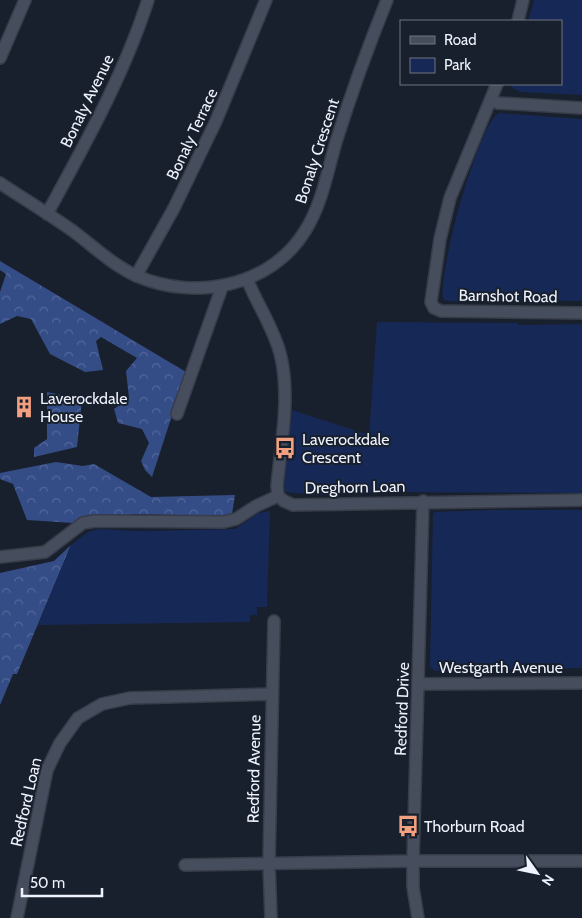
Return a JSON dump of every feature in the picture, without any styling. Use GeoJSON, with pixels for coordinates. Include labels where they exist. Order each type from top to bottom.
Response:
{"type":"FeatureCollection","features":[{"type":"Feature","properties":{"kind":"street"},"geometry":{"type":"LineString","coordinates":[[0,58],[25,0]]}},
{"type":"Feature","properties":{"kind":"street","name":"Bonaly Avenue"},"geometry":{"type":"LineString","coordinates":[[47,214],[105,105],[137,34],[148,0]]}},
{"type":"Feature","properties":{"kind":"street","name":"Bonaly Terrace"},"geometry":{"type":"LineString","coordinates":[[136,276],[174,208],[213,129],[266,0]]}},
{"type":"Feature","properties":{"kind":"street","name":"Bonaly Crescent"},"geometry":{"type":"LineString","coordinates":[[0,183],[136,276],[162,286],[190,289],[222,286],[247,279],[286,253],[304,233],[318,207],[356,82],[386,0]]}},
{"type":"Feature","properties":{"kind":"street"},"geometry":{"type":"LineString","coordinates":[[518,20],[523,0]]}},
{"type":"Feature","properties":{"kind":"street"},"geometry":{"type":"LineString","coordinates":[[497,85],[491,100],[498,103],[582,108]]}},
{"type":"Feature","properties":{"kind":"street","name":"Barnshot Road"},"geometry":{"type":"LineString","coordinates":[[491,100],[450,198],[434,275],[431,302],[434,308],[441,311],[582,313]]}},
{"type":"Feature","properties":{"kind":"street"},"geometry":{"type":"LineString","coordinates":[[0,558],[46,552],[83,523],[95,521],[224,522],[236,520],[278,496],[277,486],[284,410],[284,379],[280,353],[247,279]]}},
{"type":"Feature","properties":{"kind":"street"},"geometry":{"type":"LineString","coordinates":[[177,414],[185,402],[222,286]]}},
{"type":"Feature","properties":{"kind":"street","name":"Dreghorn Loan"},"geometry":{"type":"LineString","coordinates":[[278,496],[284,502],[293,504],[582,500]]}},
{"type":"Feature","properties":{"kind":"street","name":"Redford Drive"},"geometry":{"type":"LineString","coordinates":[[418,918],[413,888],[413,861],[419,684],[422,501]]}},
{"type":"Feature","properties":{"kind":"street","name":"Redford Avenue"},"geometry":{"type":"LineString","coordinates":[[271,918],[269,864],[274,621]]}},
{"type":"Feature","properties":{"kind":"street","name":"Westgarth Avenue"},"geometry":{"type":"LineString","coordinates":[[419,684],[582,683]]}},
{"type":"Feature","properties":{"kind":"street","name":"Redford Loan"},"geometry":{"type":"LineString","coordinates":[[17,918],[47,770],[60,743],[78,718],[102,704],[130,698],[272,694]]}},
{"type":"Feature","properties":{"kind":"street"},"geometry":{"type":"LineString","coordinates":[[185,865],[413,861],[582,861]]}},
{"type":"Feature","properties":{"kind":"green space"},"geometry":{"type":"Polygon","coordinates":[[[534,0],[582,0],[582,95],[521,92],[512,88],[510,85],[562,85],[562,20],[528,20],[534,0]]]}},
{"type":"Feature","properties":{"kind":"green space"},"geometry":{"type":"Polygon","coordinates":[[[499,113],[582,119],[582,301],[498,300],[490,302],[448,301],[443,299],[443,284],[447,261],[461,200],[481,143],[490,123],[499,113]]]}},
{"type":"Feature","properties":{"kind":"green space"},"geometry":{"type":"Polygon","coordinates":[[[0,261],[186,372],[152,477],[145,470],[141,461],[149,443],[142,429],[118,423],[114,409],[129,398],[126,371],[137,358],[101,337],[96,341],[103,370],[85,372],[50,354],[31,319],[17,316],[0,324],[0,292],[6,274],[0,270],[0,261]]]}},
{"type":"Feature","properties":{"kind":"green space"},"geometry":{"type":"Polygon","coordinates":[[[377,322],[517,323],[518,325],[582,324],[582,493],[381,492],[318,495],[285,492],[283,476],[292,410],[369,435],[377,322]]]}},
{"type":"Feature","properties":{"kind":"green space"},"geometry":{"type":"Polygon","coordinates":[[[47,392],[82,399],[77,447],[34,457],[34,448],[47,439],[47,392]]]}},
{"type":"Feature","properties":{"kind":"green space"},"geometry":{"type":"Polygon","coordinates":[[[56,462],[83,466],[94,464],[151,497],[235,495],[232,514],[215,516],[135,514],[73,523],[27,520],[13,484],[0,479],[0,473],[56,462]]]}},
{"type":"Feature","properties":{"kind":"green space"},"geometry":{"type":"Polygon","coordinates":[[[582,510],[582,668],[435,671],[430,667],[433,514],[435,512],[582,510]]]}},
{"type":"Feature","properties":{"kind":"green space"},"geometry":{"type":"Polygon","coordinates":[[[270,511],[267,607],[257,607],[257,615],[250,615],[250,622],[38,625],[71,545],[88,532],[98,529],[140,531],[235,529],[258,513],[270,511]]]}},
{"type":"Feature","properties":{"kind":"green space"},"geometry":{"type":"Polygon","coordinates":[[[71,545],[17,674],[13,674],[0,705],[0,573],[54,561],[71,545]]]}},
{"type":"Feature","properties":{"kind":"place","name":"Laverockdale House"},"geometry":{"type":"Point","coordinates":[24,407]}},
{"type":"Feature","properties":{"kind":"place","name":"Laverockdale Crescent"},"geometry":{"type":"Point","coordinates":[285,448]}},
{"type":"Feature","properties":{"kind":"place","name":"Thorburn Road"},"geometry":{"type":"Point","coordinates":[408,826]}}]}
